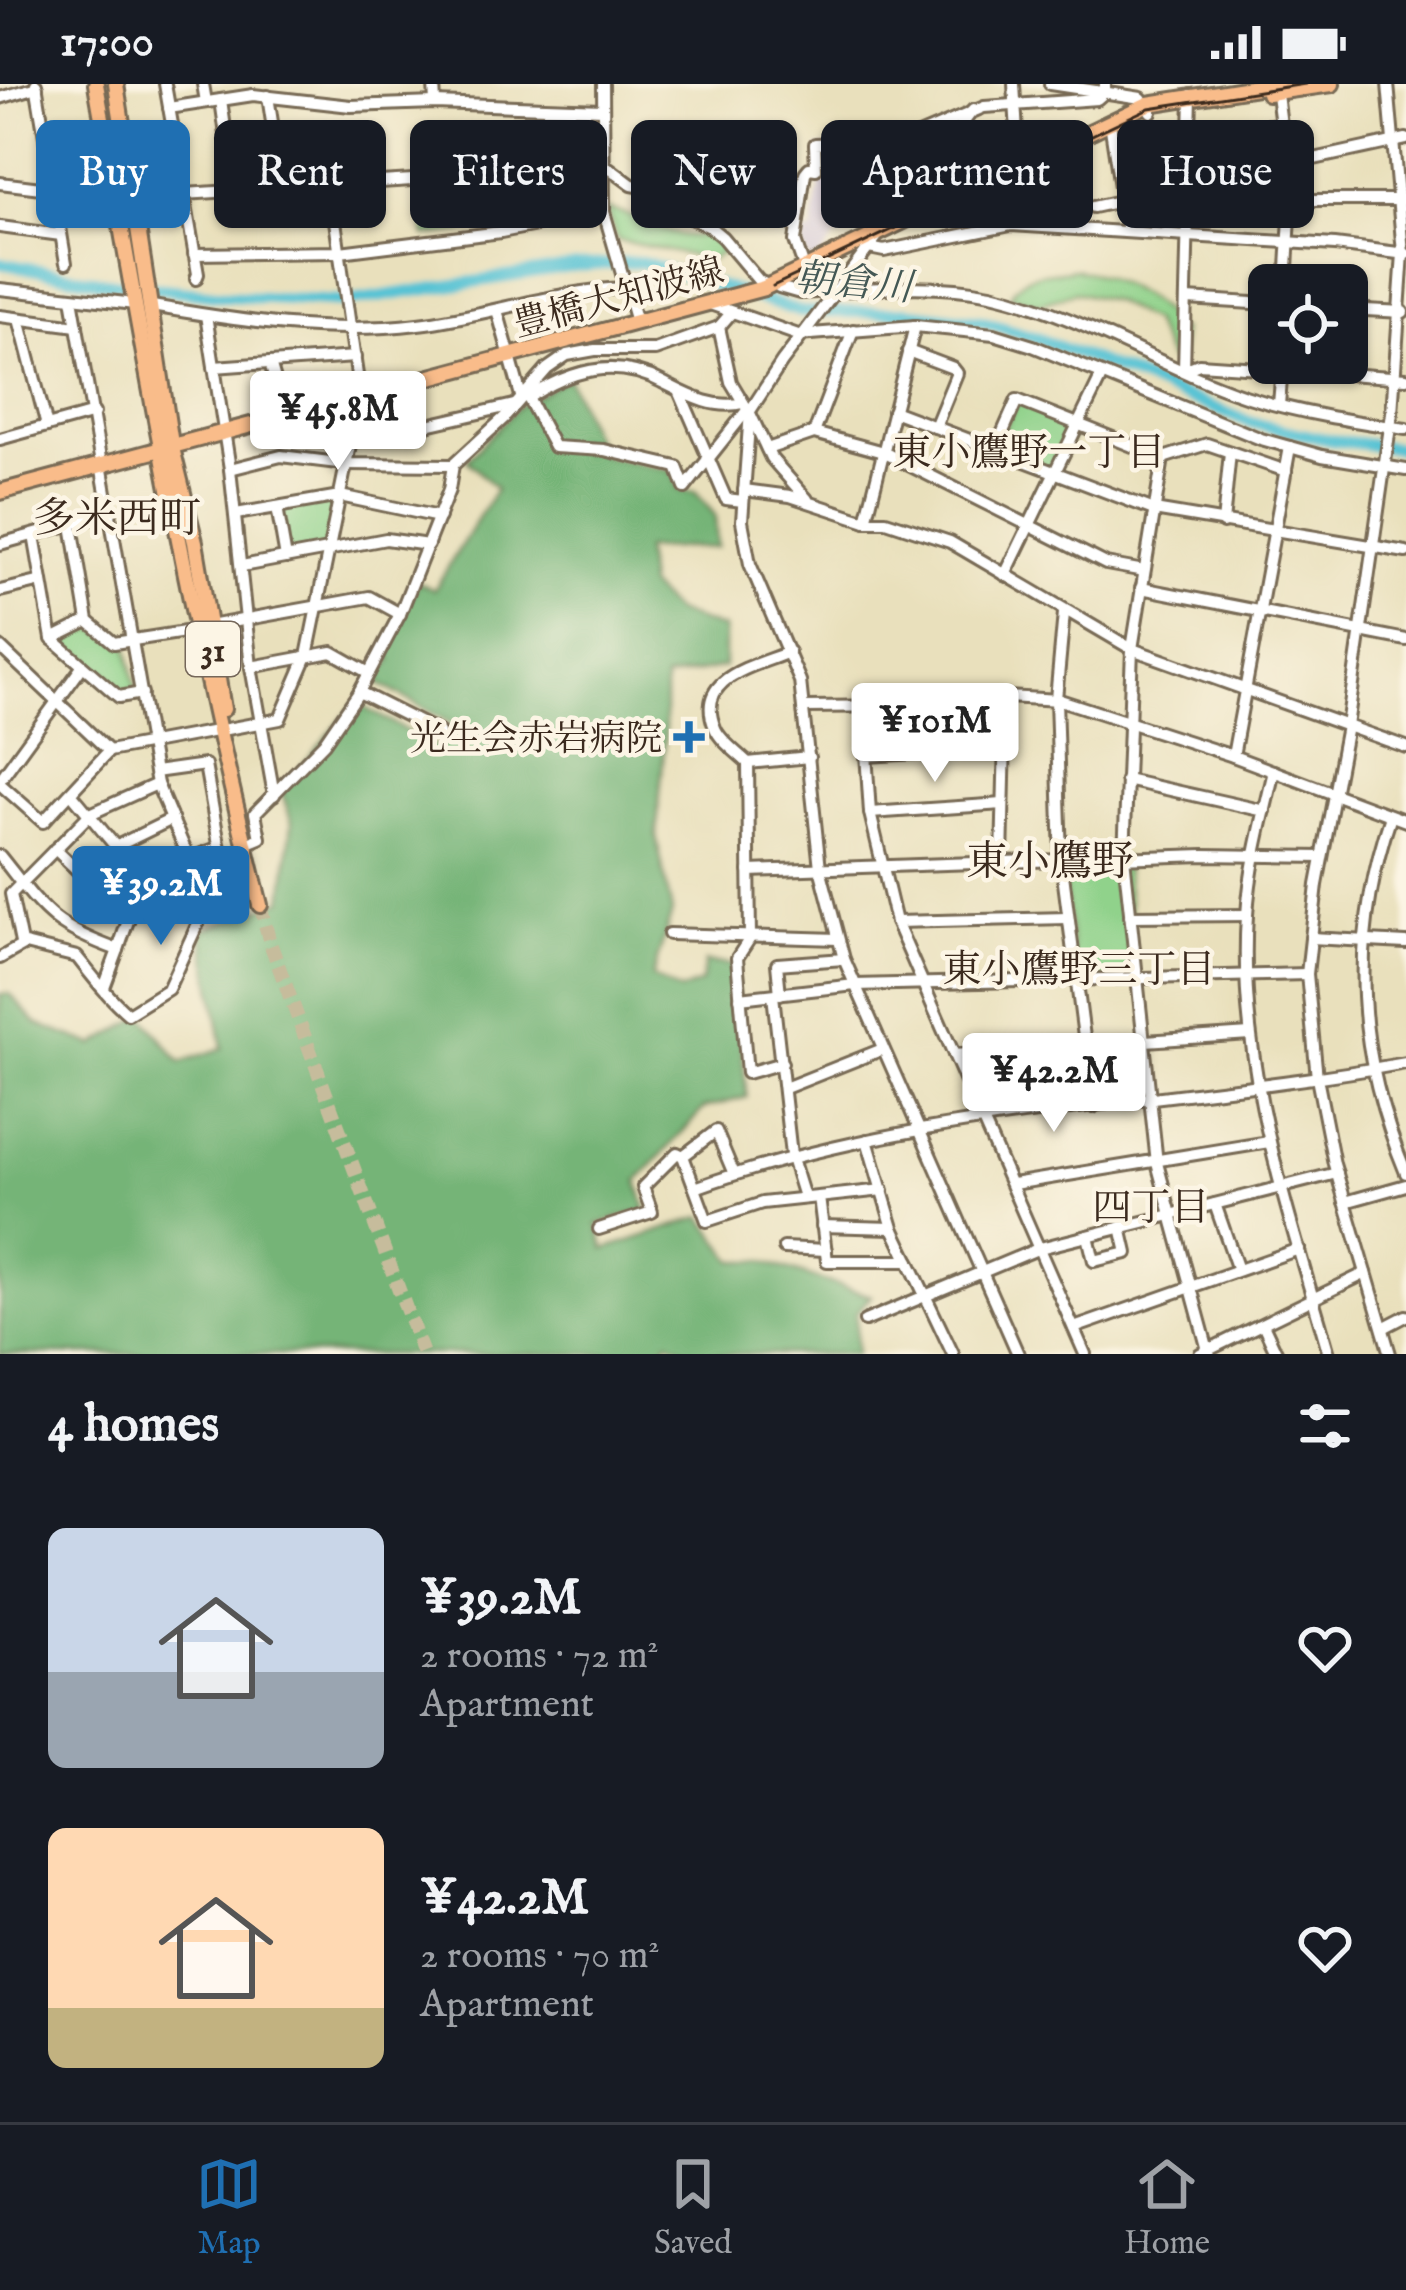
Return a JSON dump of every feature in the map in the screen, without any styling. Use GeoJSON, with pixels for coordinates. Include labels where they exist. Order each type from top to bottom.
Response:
{"type":"FeatureCollection","features":[{"type":"Feature","properties":{"kind":"main road","name":"31"},"geometry":{"type":"LineString","coordinates":[[96,84],[102,120]]}},
{"type":"Feature","properties":{"kind":"main road","name":"31"},"geometry":{"type":"LineString","coordinates":[[116,84],[122,120]]}},
{"type":"Feature","properties":{"kind":"main road","name":"豊橋大知波線"},"geometry":{"type":"LineString","coordinates":[[0,492],[771,286],[869,248],[1149,108],[1276,87],[1332,84]]}},
{"type":"Feature","properties":{"kind":"main road","name":"豊橋大知波線"},"geometry":{"type":"LineString","coordinates":[[1093,134],[1111,126]]}},
{"type":"Feature","properties":{"kind":"main road","name":"31"},"geometry":{"type":"LineString","coordinates":[[121,228],[129,273],[143,304],[166,445],[195,542],[204,628],[260,905]]}},
{"type":"Feature","properties":{"kind":"main road","name":"31"},"geometry":{"type":"LineString","coordinates":[[140,228],[147,276],[143,304]]}},
{"type":"Feature","properties":{"kind":"main road","name":"豊橋大知波線"},"geometry":{"type":"LineString","coordinates":[[806,273],[892,228]]}},
{"type":"Feature","properties":{"kind":"street"},"geometry":{"type":"LineString","coordinates":[[165,84],[171,120]]}},
{"type":"Feature","properties":{"kind":"street"},"geometry":{"type":"LineString","coordinates":[[203,84],[206,102]]}},
{"type":"Feature","properties":{"kind":"street"},"geometry":{"type":"LineString","coordinates":[[302,84],[304,101]]}},
{"type":"Feature","properties":{"kind":"street"},"geometry":{"type":"LineString","coordinates":[[434,84],[435,103]]}},
{"type":"Feature","properties":{"kind":"street"},"geometry":{"type":"LineString","coordinates":[[602,120],[603,84]]}},
{"type":"Feature","properties":{"kind":"street"},"geometry":{"type":"LineString","coordinates":[[1014,84],[1017,120]]}},
{"type":"Feature","properties":{"kind":"street"},"geometry":{"type":"LineString","coordinates":[[1050,84],[1105,88],[1141,98],[1149,108]]}},
{"type":"Feature","properties":{"kind":"street"},"geometry":{"type":"LineString","coordinates":[[1388,84],[1400,139],[1405,254],[1401,377],[1307,974],[1317,1078],[1337,1173],[1390,1354]]}},
{"type":"Feature","properties":{"kind":"street"},"geometry":{"type":"LineString","coordinates":[[0,98],[36,86],[42,120]]}},
{"type":"Feature","properties":{"kind":"street"},"geometry":{"type":"LineString","coordinates":[[1276,87],[1280,120]]}},
{"type":"Feature","properties":{"kind":"street"},"geometry":{"type":"LineString","coordinates":[[806,273],[795,241],[805,173],[816,169],[814,144],[907,140],[974,110],[1097,99],[1105,88]]}},
{"type":"Feature","properties":{"kind":"street"},"geometry":{"type":"LineString","coordinates":[[169,108],[268,96],[351,106],[435,103],[602,109]]}},
{"type":"Feature","properties":{"kind":"street"},"geometry":{"type":"LineString","coordinates":[[268,96],[271,120]]}},
{"type":"Feature","properties":{"kind":"street"},"geometry":{"type":"LineString","coordinates":[[1191,99],[1191,120]]}},
{"type":"Feature","properties":{"kind":"street"},"geometry":{"type":"LineString","coordinates":[[221,100],[224,120]]}},
{"type":"Feature","properties":{"kind":"street"},"geometry":{"type":"LineString","coordinates":[[497,310],[521,400],[554,447],[604,450],[677,467],[685,488],[974,110]]}},
{"type":"Feature","properties":{"kind":"street"},"geometry":{"type":"LineString","coordinates":[[1111,126],[1117,164]]}},
{"type":"Feature","properties":{"kind":"street"},"geometry":{"type":"LineString","coordinates":[[1314,160],[1400,139]]}},
{"type":"Feature","properties":{"kind":"street"},"geometry":{"type":"LineString","coordinates":[[607,171],[632,184],[661,190],[677,211],[710,227],[759,281],[771,286],[800,293],[928,288],[992,294],[1279,405],[1337,420],[1406,429]]}},
{"type":"Feature","properties":{"kind":"street"},"geometry":{"type":"LineString","coordinates":[[0,182],[36,187]]}},
{"type":"Feature","properties":{"kind":"street"},"geometry":{"type":"LineString","coordinates":[[1314,200],[1402,200]]}},
{"type":"Feature","properties":{"kind":"street"},"geometry":{"type":"LineString","coordinates":[[1094,207],[1117,202]]}},
{"type":"Feature","properties":{"kind":"street"},"geometry":{"type":"LineString","coordinates":[[607,221],[636,322]]}},
{"type":"Feature","properties":{"kind":"street"},"geometry":{"type":"LineString","coordinates":[[869,248],[884,251],[1000,225],[1289,242],[1405,254]]}},
{"type":"Feature","properties":{"kind":"street"},"geometry":{"type":"LineString","coordinates":[[0,227],[61,235]]}},
{"type":"Feature","properties":{"kind":"street"},"geometry":{"type":"LineString","coordinates":[[60,228],[66,263]]}},
{"type":"Feature","properties":{"kind":"street"},"geometry":{"type":"LineString","coordinates":[[189,228],[196,279]]}},
{"type":"Feature","properties":{"kind":"street"},"geometry":{"type":"LineString","coordinates":[[82,667],[0,782],[39,823],[109,751],[280,719],[307,656],[360,396],[336,228]]}},
{"type":"Feature","properties":{"kind":"street"},"geometry":{"type":"LineString","coordinates":[[194,254],[340,252],[522,228]]}},
{"type":"Feature","properties":{"kind":"street"},"geometry":{"type":"LineString","coordinates":[[1126,228],[1127,232]]}},
{"type":"Feature","properties":{"kind":"street"},"geometry":{"type":"LineString","coordinates":[[1184,370],[1190,228]]}},
{"type":"Feature","properties":{"kind":"street"},"geometry":{"type":"LineString","coordinates":[[1287,264],[1290,228]]}},
{"type":"Feature","properties":{"kind":"street"},"geometry":{"type":"LineString","coordinates":[[0,289],[206,315],[350,326],[419,324],[625,283]]}},
{"type":"Feature","properties":{"kind":"street"},"geometry":{"type":"LineString","coordinates":[[72,298],[156,778],[189,859]]}},
{"type":"Feature","properties":{"kind":"street"},"geometry":{"type":"LineString","coordinates":[[1187,299],[1248,303]]}},
{"type":"Feature","properties":{"kind":"street"},"geometry":{"type":"LineString","coordinates":[[713,303],[807,332],[915,326],[994,334],[1214,422],[1290,447],[1406,470]]}},
{"type":"Feature","properties":{"kind":"street"},"geometry":{"type":"LineString","coordinates":[[1368,310],[1403,312]]}},
{"type":"Feature","properties":{"kind":"street"},"geometry":{"type":"LineString","coordinates":[[248,849],[260,839],[255,813],[324,743],[359,692],[400,614],[439,517],[454,465],[547,369],[567,355],[655,350],[719,327],[732,312]]}},
{"type":"Feature","properties":{"kind":"street"},"geometry":{"type":"LineString","coordinates":[[206,315],[236,514],[244,620],[274,794]]}},
{"type":"Feature","properties":{"kind":"street"},"geometry":{"type":"LineString","coordinates":[[0,316],[77,326]]}},
{"type":"Feature","properties":{"kind":"street"},"geometry":{"type":"LineString","coordinates":[[19,319],[47,426]]}},
{"type":"Feature","properties":{"kind":"street"},"geometry":{"type":"LineString","coordinates":[[866,521],[915,326]]}},
{"type":"Feature","properties":{"kind":"street"},"geometry":{"type":"LineString","coordinates":[[719,327],[731,382],[779,470],[809,501]]}},
{"type":"Feature","properties":{"kind":"street"},"geometry":{"type":"LineString","coordinates":[[814,433],[853,330]]}},
{"type":"Feature","properties":{"kind":"street"},"geometry":{"type":"LineString","coordinates":[[908,351],[953,368],[956,374],[935,428]]}},
{"type":"Feature","properties":{"kind":"street"},"geometry":{"type":"LineString","coordinates":[[214,367],[356,357]]}},
{"type":"Feature","properties":{"kind":"street"},"geometry":{"type":"LineString","coordinates":[[269,363],[285,415]]}},
{"type":"Feature","properties":{"kind":"street"},"geometry":{"type":"LineString","coordinates":[[1184,370],[1199,364],[1248,365]]}},
{"type":"Feature","properties":{"kind":"street"},"geometry":{"type":"LineString","coordinates":[[352,438],[366,439],[521,400],[572,373],[616,368],[651,376],[680,393],[747,408]]}},
{"type":"Feature","properties":{"kind":"street"},"geometry":{"type":"LineString","coordinates":[[1368,374],[1401,377]]}},
{"type":"Feature","properties":{"kind":"street"},"geometry":{"type":"LineString","coordinates":[[1005,575],[1102,375]]}},
{"type":"Feature","properties":{"kind":"street"},"geometry":{"type":"LineString","coordinates":[[1279,405],[1281,384]]}},
{"type":"Feature","properties":{"kind":"street"},"geometry":{"type":"LineString","coordinates":[[680,393],[725,500],[743,495],[809,501],[950,542],[1132,649],[1406,747]]}},
{"type":"Feature","properties":{"kind":"street"},"geometry":{"type":"LineString","coordinates":[[995,450],[1016,400],[1162,458],[1207,444],[1286,471]]}},
{"type":"Feature","properties":{"kind":"street"},"geometry":{"type":"LineString","coordinates":[[747,408],[743,495],[750,564],[789,652],[806,707],[820,868],[838,939],[854,985],[1018,1354]]}},
{"type":"Feature","properties":{"kind":"street"},"geometry":{"type":"LineString","coordinates":[[892,411],[1154,510],[1406,552]]}},
{"type":"Feature","properties":{"kind":"street"},"geometry":{"type":"LineString","coordinates":[[0,439],[94,413]]}},
{"type":"Feature","properties":{"kind":"street"},"geometry":{"type":"LineString","coordinates":[[1207,444],[1214,422]]}},
{"type":"Feature","properties":{"kind":"street"},"geometry":{"type":"LineString","coordinates":[[767,449],[814,433],[884,452],[1106,564],[1144,571]]}},
{"type":"Feature","properties":{"kind":"street"},"geometry":{"type":"LineString","coordinates":[[1233,756],[1290,447]]}},
{"type":"Feature","properties":{"kind":"street"},"geometry":{"type":"LineString","coordinates":[[1222,523],[1230,452]]}},
{"type":"Feature","properties":{"kind":"street"},"geometry":{"type":"LineString","coordinates":[[230,469],[281,456],[346,464],[454,465]]}},
{"type":"Feature","properties":{"kind":"street"},"geometry":{"type":"LineString","coordinates":[[1162,458],[1132,649],[1124,857],[1157,1161],[1206,1353],[1366,1273]]}},
{"type":"Feature","properties":{"kind":"street"},"geometry":{"type":"LineString","coordinates":[[236,514],[340,496],[439,517]]}},
{"type":"Feature","properties":{"kind":"street"},"geometry":{"type":"LineString","coordinates":[[278,507],[286,558]]}},
{"type":"Feature","properties":{"kind":"street"},"geometry":{"type":"LineString","coordinates":[[0,544],[111,513]]}},
{"type":"Feature","properties":{"kind":"street"},"geometry":{"type":"LineString","coordinates":[[72,525],[88,622],[114,643],[369,597],[400,614]]}},
{"type":"Feature","properties":{"kind":"street"},"geometry":{"type":"LineString","coordinates":[[34,535],[52,639],[119,697],[142,693]]}},
{"type":"Feature","properties":{"kind":"street"},"geometry":{"type":"LineString","coordinates":[[242,566],[386,539],[428,545]]}},
{"type":"Feature","properties":{"kind":"street"},"geometry":{"type":"LineString","coordinates":[[0,591],[42,581]]}},
{"type":"Feature","properties":{"kind":"street"},"geometry":{"type":"LineString","coordinates":[[1141,588],[1406,640]]}},
{"type":"Feature","properties":{"kind":"street"},"geometry":{"type":"LineString","coordinates":[[1064,613],[1056,700],[1060,860],[1093,1107]]}},
{"type":"Feature","properties":{"kind":"street"},"geometry":{"type":"LineString","coordinates":[[52,639],[88,622]]}},
{"type":"Feature","properties":{"kind":"street"},"geometry":{"type":"LineString","coordinates":[[0,647],[109,751]]}},
{"type":"Feature","properties":{"kind":"street"},"geometry":{"type":"LineString","coordinates":[[251,667],[332,652],[369,673]]}},
{"type":"Feature","properties":{"kind":"street"},"geometry":{"type":"LineString","coordinates":[[782,1063],[747,1073],[737,958],[751,938],[748,763],[716,730],[713,691],[721,682],[789,652]]}},
{"type":"Feature","properties":{"kind":"street"},"geometry":{"type":"LineString","coordinates":[[359,692],[439,731]]}},
{"type":"Feature","properties":{"kind":"street"},"geometry":{"type":"LineString","coordinates":[[806,707],[863,708],[1006,697],[1056,700],[1233,756],[1406,821]]}},
{"type":"Feature","properties":{"kind":"street"},"geometry":{"type":"LineString","coordinates":[[1002,861],[1006,697]]}},
{"type":"Feature","properties":{"kind":"street"},"geometry":{"type":"LineString","coordinates":[[863,708],[870,813],[896,922],[1085,1354]]}},
{"type":"Feature","properties":{"kind":"street"},"geometry":{"type":"LineString","coordinates":[[866,756],[1005,748]]}},
{"type":"Feature","properties":{"kind":"street"},"geometry":{"type":"LineString","coordinates":[[748,763],[809,757]]}},
{"type":"Feature","properties":{"kind":"street"},"geometry":{"type":"LineString","coordinates":[[0,958],[23,945],[76,957],[128,1014],[168,989],[222,867],[205,765],[156,778],[90,814],[22,883],[6,891],[23,945]]}},
{"type":"Feature","properties":{"kind":"street"},"geometry":{"type":"LineString","coordinates":[[1274,771],[1247,915],[1250,1034],[1269,1142],[1328,1354]]}},
{"type":"Feature","properties":{"kind":"street"},"geometry":{"type":"LineString","coordinates":[[1126,780],[1265,811]]}},
{"type":"Feature","properties":{"kind":"street"},"geometry":{"type":"LineString","coordinates":[[71,793],[146,883]]}},
{"type":"Feature","properties":{"kind":"street"},"geometry":{"type":"LineString","coordinates":[[870,813],[1003,804]]}},
{"type":"Feature","properties":{"kind":"street"},"geometry":{"type":"LineString","coordinates":[[1391,816],[1377,859],[1360,977],[1372,1069],[1384,1119],[1406,1173]]}},
{"type":"Feature","properties":{"kind":"street"},"geometry":{"type":"LineString","coordinates":[[117,846],[172,819]]}},
{"type":"Feature","properties":{"kind":"street"},"geometry":{"type":"LineString","coordinates":[[104,988],[146,883],[160,872],[220,847]]}},
{"type":"Feature","properties":{"kind":"street"},"geometry":{"type":"LineString","coordinates":[[55,849],[128,919]]}},
{"type":"Feature","properties":{"kind":"street"},"geometry":{"type":"LineString","coordinates":[[0,856],[65,929],[118,950]]}},
{"type":"Feature","properties":{"kind":"street"},"geometry":{"type":"LineString","coordinates":[[749,872],[1124,857],[1322,857]]}},
{"type":"Feature","properties":{"kind":"street"},"geometry":{"type":"LineString","coordinates":[[1130,916],[1247,915]]}},
{"type":"Feature","properties":{"kind":"street"},"geometry":{"type":"LineString","coordinates":[[896,922],[1068,918]]}},
{"type":"Feature","properties":{"kind":"street"},"geometry":{"type":"LineString","coordinates":[[669,934],[838,939]]}},
{"type":"Feature","properties":{"kind":"street"},"geometry":{"type":"LineString","coordinates":[[1311,938],[1406,943]]}},
{"type":"Feature","properties":{"kind":"street"},"geometry":{"type":"LineString","coordinates":[[804,1198],[791,1155],[777,964],[844,959]]}},
{"type":"Feature","properties":{"kind":"street"},"geometry":{"type":"LineString","coordinates":[[740,998],[922,982],[1307,974]]}},
{"type":"Feature","properties":{"kind":"street"},"geometry":{"type":"LineString","coordinates":[[1145,1041],[1250,1034]]}},
{"type":"Feature","properties":{"kind":"street"},"geometry":{"type":"LineString","coordinates":[[953,1054],[1085,1046]]}},
{"type":"Feature","properties":{"kind":"street"},"geometry":{"type":"LineString","coordinates":[[784,1088],[883,1049]]}},
{"type":"Feature","properties":{"kind":"street"},"geometry":{"type":"LineString","coordinates":[[695,1188],[791,1155],[920,1130],[1406,1063]]}},
{"type":"Feature","properties":{"kind":"street"},"geometry":{"type":"LineString","coordinates":[[682,1156],[716,1131],[734,1174]]}},
{"type":"Feature","properties":{"kind":"street"},"geometry":{"type":"LineString","coordinates":[[867,1140],[893,1228],[953,1354]]}},
{"type":"Feature","properties":{"kind":"street"},"geometry":{"type":"LineString","coordinates":[[1013,1184],[1269,1142]]}},
{"type":"Feature","properties":{"kind":"street"},"geometry":{"type":"LineString","coordinates":[[599,1229],[652,1212],[643,1187],[676,1153],[682,1156],[707,1221],[762,1203],[883,1190]]}},
{"type":"Feature","properties":{"kind":"street"},"geometry":{"type":"LineString","coordinates":[[866,1321],[1040,1248],[1337,1173]]}},
{"type":"Feature","properties":{"kind":"street"},"geometry":{"type":"LineString","coordinates":[[1345,1202],[1406,1186]]}},
{"type":"Feature","properties":{"kind":"street"},"geometry":{"type":"LineString","coordinates":[[819,1197],[827,1261],[909,1261]]}},
{"type":"Feature","properties":{"kind":"street"},"geometry":{"type":"LineString","coordinates":[[1215,1204],[1238,1270]]}},
{"type":"Feature","properties":{"kind":"street"},"geometry":{"type":"LineString","coordinates":[[822,1226],[893,1228]]}},
{"type":"Feature","properties":{"kind":"street"},"geometry":{"type":"LineString","coordinates":[[1088,1236],[1094,1261],[1126,1253],[1121,1227]]}},
{"type":"Feature","properties":{"kind":"street"},"geometry":{"type":"LineString","coordinates":[[784,1248],[826,1250]]}},
{"type":"Feature","properties":{"kind":"street"},"geometry":{"type":"LineString","coordinates":[[1074,1328],[1299,1249]]}},
{"type":"Feature","properties":{"kind":"street"},"geometry":{"type":"LineString","coordinates":[[1383,1328],[1406,1316]]}},
{"type":"Feature","properties":{"kind":"street"},"geometry":{"type":"LineString","coordinates":[[1262,1324],[1276,1354]]}},
{"type":"Feature","properties":{"kind":"shaded area"},"geometry":{"type":"Polygon","coordinates":[[[821,174],[821,228],[847,228],[810,262],[802,245],[805,232],[812,232],[821,174]]]}},
{"type":"Feature","properties":{"kind":"green space"},"geometry":{"type":"Polygon","coordinates":[[[607,209],[631,217],[631,228],[706,236],[708,228],[728,249],[710,260],[617,240],[607,209]]]}},
{"type":"Feature","properties":{"kind":"green space"},"geometry":{"type":"Polygon","coordinates":[[[424,228],[485,228],[425,236],[424,228]]]}},
{"type":"Feature","properties":{"kind":"green space"},"geometry":{"type":"Polygon","coordinates":[[[1074,269],[1117,282],[1159,308],[1181,330],[1180,361],[1169,360],[1152,322],[1111,300],[1074,292],[1039,304],[1010,296],[1030,277],[1074,269]]]}},
{"type":"Feature","properties":{"kind":"green space"},"geometry":{"type":"Polygon","coordinates":[[[568,378],[601,455],[672,471],[679,490],[695,492],[715,515],[717,547],[644,549],[648,586],[675,612],[724,629],[724,667],[665,679],[656,837],[672,912],[652,977],[680,991],[701,983],[705,962],[733,965],[747,1097],[704,1108],[638,1181],[646,1210],[598,1224],[605,1249],[702,1217],[734,1261],[762,1261],[871,1296],[856,1313],[856,1354],[694,1354],[668,1341],[657,1354],[0,1354],[0,994],[10,994],[37,1024],[94,1045],[143,1016],[181,1062],[223,1048],[202,930],[283,900],[292,823],[281,790],[356,703],[438,748],[452,724],[376,682],[392,659],[384,652],[418,582],[434,590],[496,489],[467,460],[518,407],[568,378]]]}},
{"type":"Feature","properties":{"kind":"green space"},"geometry":{"type":"Polygon","coordinates":[[[1017,400],[1079,425],[1055,473],[995,450],[1017,400]]]}},
{"type":"Feature","properties":{"kind":"green space"},"geometry":{"type":"Polygon","coordinates":[[[340,496],[329,552],[286,558],[277,507],[340,496]]]}},
{"type":"Feature","properties":{"kind":"green space"},"geometry":{"type":"Polygon","coordinates":[[[88,626],[127,645],[136,690],[118,694],[61,640],[88,626]]]}},
{"type":"Feature","properties":{"kind":"green space"},"geometry":{"type":"Polygon","coordinates":[[[1124,857],[1137,977],[1076,978],[1061,859],[1124,857]]]}},
{"type":"Feature","properties":{"kind":"waterway","name":"朝倉川"},"geometry":{"type":"LineString","coordinates":[[0,263],[104,282],[224,296],[346,302],[576,266],[642,262],[801,312],[905,312],[981,321],[1037,338],[1252,423],[1330,440],[1406,449]]}},
{"type":"Feature","properties":{"kind":"tunnel"},"geometry":{"type":"LineString","coordinates":[[260,905],[423,1354]]}},
{"type":"Feature","properties":{"kind":"tram line"},"geometry":{"type":"LineString","coordinates":[[773,286],[1149,108],[1305,84]]}},
{"type":"Feature","properties":{"kind":"place","name":"光生会赤岩病院"},"geometry":{"type":"Point","coordinates":[689,737]}},
{"type":"Feature","properties":{"kind":"district","name":"東小鷹野一丁目"},"geometry":{"type":"Point","coordinates":[1029,451]}},
{"type":"Feature","properties":{"kind":"district","name":"多米西町"},"geometry":{"type":"Point","coordinates":[117,517]}},
{"type":"Feature","properties":{"kind":"district","name":"東小鷹野"},"geometry":{"type":"Point","coordinates":[1050,860]}},
{"type":"Feature","properties":{"kind":"district","name":"東小鷹野三丁目"},"geometry":{"type":"Point","coordinates":[1079,968]}},
{"type":"Feature","properties":{"kind":"district","name":"四丁目"},"geometry":{"type":"Point","coordinates":[1151,1206]}}]}
